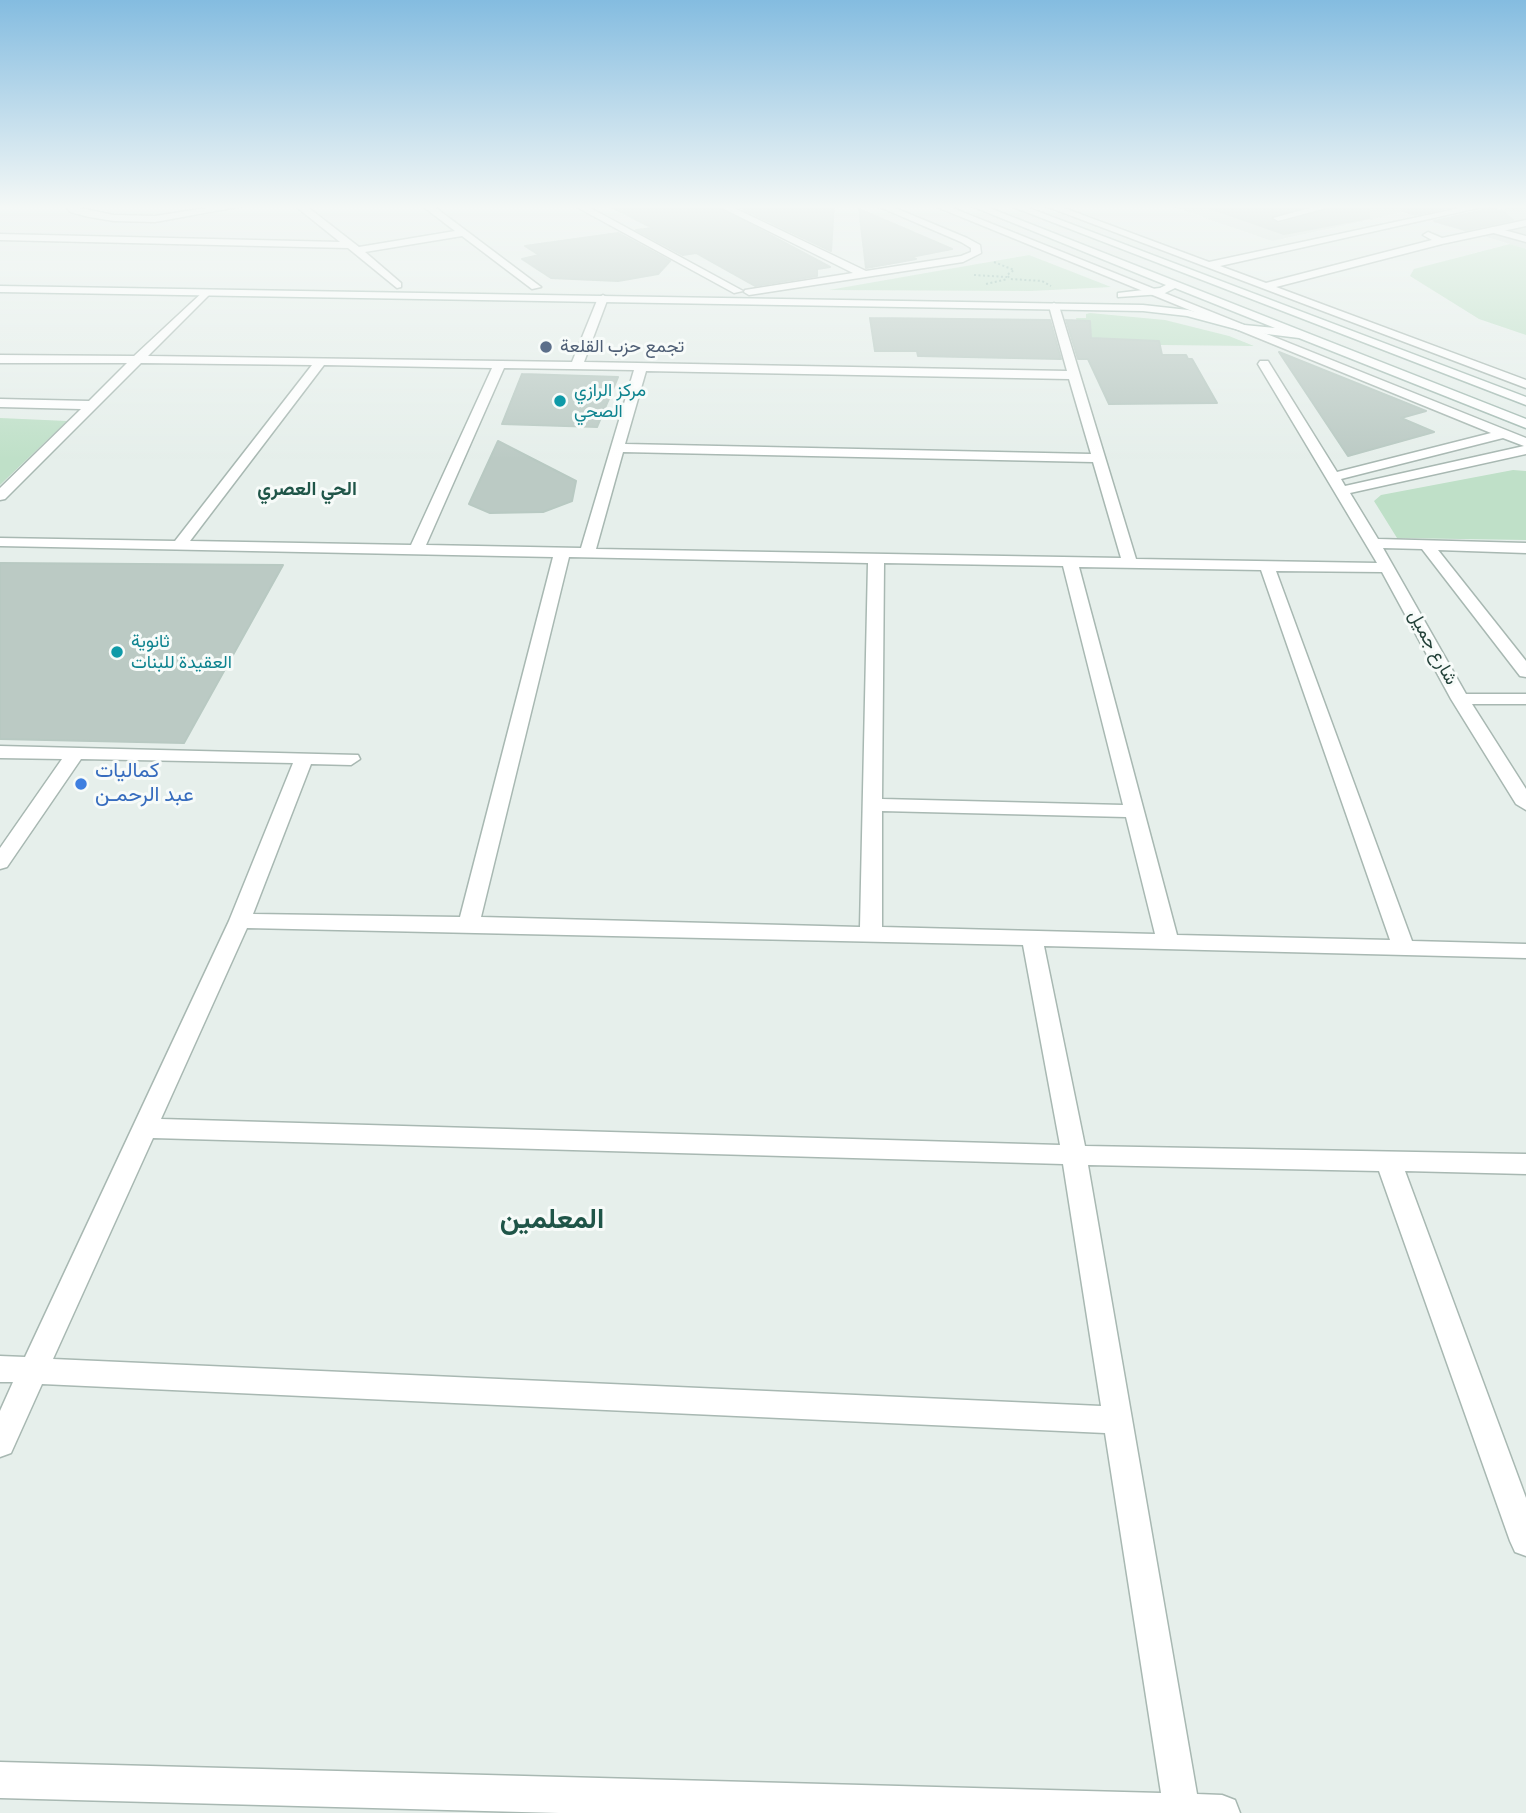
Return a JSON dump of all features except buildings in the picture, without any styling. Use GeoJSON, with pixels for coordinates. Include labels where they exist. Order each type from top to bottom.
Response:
{"type":"FeatureCollection","features":[{"type":"Feature","properties":{"kind":"street"},"geometry":{"type":"LineString","coordinates":[[31,290],[603,298],[721,296],[760,290]]}},
{"type":"Feature","properties":{"kind":"street"},"geometry":{"type":"LineString","coordinates":[[590,290],[1166,310],[1243,328],[1302,335]]}},
{"type":"Feature","properties":{"kind":"street"},"geometry":{"type":"LineString","coordinates":[[739,290],[744,292],[1068,295],[1154,293],[1165,290]]}},
{"type":"Feature","properties":{"kind":"street"},"geometry":{"type":"LineString","coordinates":[[1146,290],[1526,443]]}},
{"type":"Feature","properties":{"kind":"street"},"geometry":{"type":"LineString","coordinates":[[1188,290],[1526,424]]}},
{"type":"Feature","properties":{"kind":"street"},"geometry":{"type":"LineString","coordinates":[[1234,290],[1526,401]]}},
{"type":"Feature","properties":{"kind":"street"},"geometry":{"type":"LineString","coordinates":[[1277,290],[1526,384]]}},
{"type":"Feature","properties":{"kind":"street"},"geometry":{"type":"LineString","coordinates":[[0,496],[205,293]]}},
{"type":"Feature","properties":{"kind":"street"},"geometry":{"type":"LineString","coordinates":[[577,365],[603,298]]}},
{"type":"Feature","properties":{"kind":"street"},"geometry":{"type":"LineString","coordinates":[[1054,306],[1130,563]]}},
{"type":"Feature","properties":{"kind":"street"},"geometry":{"type":"LineString","coordinates":[[0,359],[126,361],[138,358],[1075,375]]}},
{"type":"Feature","properties":{"kind":"street"},"geometry":{"type":"LineString","coordinates":[[180,544],[321,361]]}},
{"type":"Feature","properties":{"kind":"street"},"geometry":{"type":"LineString","coordinates":[[417,549],[499,365]]}},
{"type":"Feature","properties":{"kind":"street","name":"شارع جميل"},"geometry":{"type":"LineString","coordinates":[[1264,365],[1388,568],[1460,699],[1526,804]]}},
{"type":"Feature","properties":{"kind":"street"},"geometry":{"type":"LineString","coordinates":[[587,554],[641,368]]}},
{"type":"Feature","properties":{"kind":"street"},"geometry":{"type":"LineString","coordinates":[[0,402],[91,405]]}},
{"type":"Feature","properties":{"kind":"street"},"geometry":{"type":"LineString","coordinates":[[1337,484],[1504,434]]}},
{"type":"Feature","properties":{"kind":"street"},"geometry":{"type":"LineString","coordinates":[[616,448],[1100,457]]}},
{"type":"Feature","properties":{"kind":"street"},"geometry":{"type":"LineString","coordinates":[[1337,484],[1526,450]]}},
{"type":"Feature","properties":{"kind":"street"},"geometry":{"type":"LineString","coordinates":[[0,542],[1388,568]]}},
{"type":"Feature","properties":{"kind":"street"},"geometry":{"type":"LineString","coordinates":[[1373,543],[1526,548]]}},
{"type":"Feature","properties":{"kind":"street"},"geometry":{"type":"LineString","coordinates":[[1426,544],[1526,672]]}},
{"type":"Feature","properties":{"kind":"street"},"geometry":{"type":"LineString","coordinates":[[469,924],[562,553]]}},
{"type":"Feature","properties":{"kind":"street"},"geometry":{"type":"LineString","coordinates":[[871,934],[876,559]]}},
{"type":"Feature","properties":{"kind":"street"},"geometry":{"type":"LineString","coordinates":[[1070,562],[1168,942]]}},
{"type":"Feature","properties":{"kind":"street"},"geometry":{"type":"LineString","coordinates":[[1267,566],[1404,948]]}},
{"type":"Feature","properties":{"kind":"street"},"geometry":{"type":"LineString","coordinates":[[1460,699],[1526,699]]}},
{"type":"Feature","properties":{"kind":"street"},"geometry":{"type":"LineString","coordinates":[[0,752],[351,759]]}},
{"type":"Feature","properties":{"kind":"street"},"geometry":{"type":"LineString","coordinates":[[0,863],[75,754]]}},
{"type":"Feature","properties":{"kind":"street"},"geometry":{"type":"LineString","coordinates":[[0,1443],[240,921],[304,758]]}},
{"type":"Feature","properties":{"kind":"street"},"geometry":{"type":"LineString","coordinates":[[873,805],[1134,811]]}},
{"type":"Feature","properties":{"kind":"street"},"geometry":{"type":"LineString","coordinates":[[240,921],[469,924],[1526,951]]}},
{"type":"Feature","properties":{"kind":"street"},"geometry":{"type":"LineString","coordinates":[[1031,938],[1074,1155],[1182,1811]]}},
{"type":"Feature","properties":{"kind":"street"},"geometry":{"type":"LineString","coordinates":[[147,1128],[1074,1155],[1526,1164]]}},
{"type":"Feature","properties":{"kind":"street"},"geometry":{"type":"LineString","coordinates":[[1389,1163],[1526,1541]]}},
{"type":"Feature","properties":{"kind":"street"},"geometry":{"type":"LineString","coordinates":[[0,1369],[1118,1420]]}},
{"type":"Feature","properties":{"kind":"street"},"geometry":{"type":"LineString","coordinates":[[0,1780],[1222,1813]]}},
{"type":"Feature","properties":{"kind":"path"},"geometry":{"type":"LineString","coordinates":[[1058,290],[1068,295]]}},
{"type":"Feature","properties":{"kind":"green space"},"geometry":{"type":"Polygon","coordinates":[[[829,290],[831,290],[1058,290],[1030,291],[829,290]]]}},
{"type":"Feature","properties":{"kind":"green space"},"geometry":{"type":"Polygon","coordinates":[[[1432,290],[1526,290],[1526,335],[1479,319],[1432,290]]]}},
{"type":"Feature","properties":{"kind":"green space"},"geometry":{"type":"Polygon","coordinates":[[[1086,314],[1165,320],[1229,336],[1254,346],[1160,345],[1158,341],[1082,339],[1076,318],[1086,318],[1086,314]]]}},
{"type":"Feature","properties":{"kind":"green space"},"geometry":{"type":"Polygon","coordinates":[[[0,418],[67,421],[0,485],[0,418]]]}},
{"type":"Feature","properties":{"kind":"green space"},"geometry":{"type":"Polygon","coordinates":[[[1513,470],[1526,471],[1526,540],[1397,538],[1374,501],[1381,495],[1513,470]]]}},
{"type":"Feature","properties":{"kind":"place","name":"تجمع حزب القلعة"},"geometry":{"type":"Point","coordinates":[546,347]}},
{"type":"Feature","properties":{"kind":"place","name":"مركز الرازي الصحي"},"geometry":{"type":"Point","coordinates":[560,401]}},
{"type":"Feature","properties":{"kind":"place","name":"ثانوية العقيدة للبنات"},"geometry":{"type":"Point","coordinates":[117,652]}},
{"type":"Feature","properties":{"kind":"place","name":"كماليات عبد الرحمـن"},"geometry":{"type":"Point","coordinates":[81,784]}},
{"type":"Feature","properties":{"kind":"district","name":"الحي العصري"},"geometry":{"type":"Point","coordinates":[307,490]}},
{"type":"Feature","properties":{"kind":"district","name":"المعلمين"},"geometry":{"type":"Point","coordinates":[552,1221]}}]}
